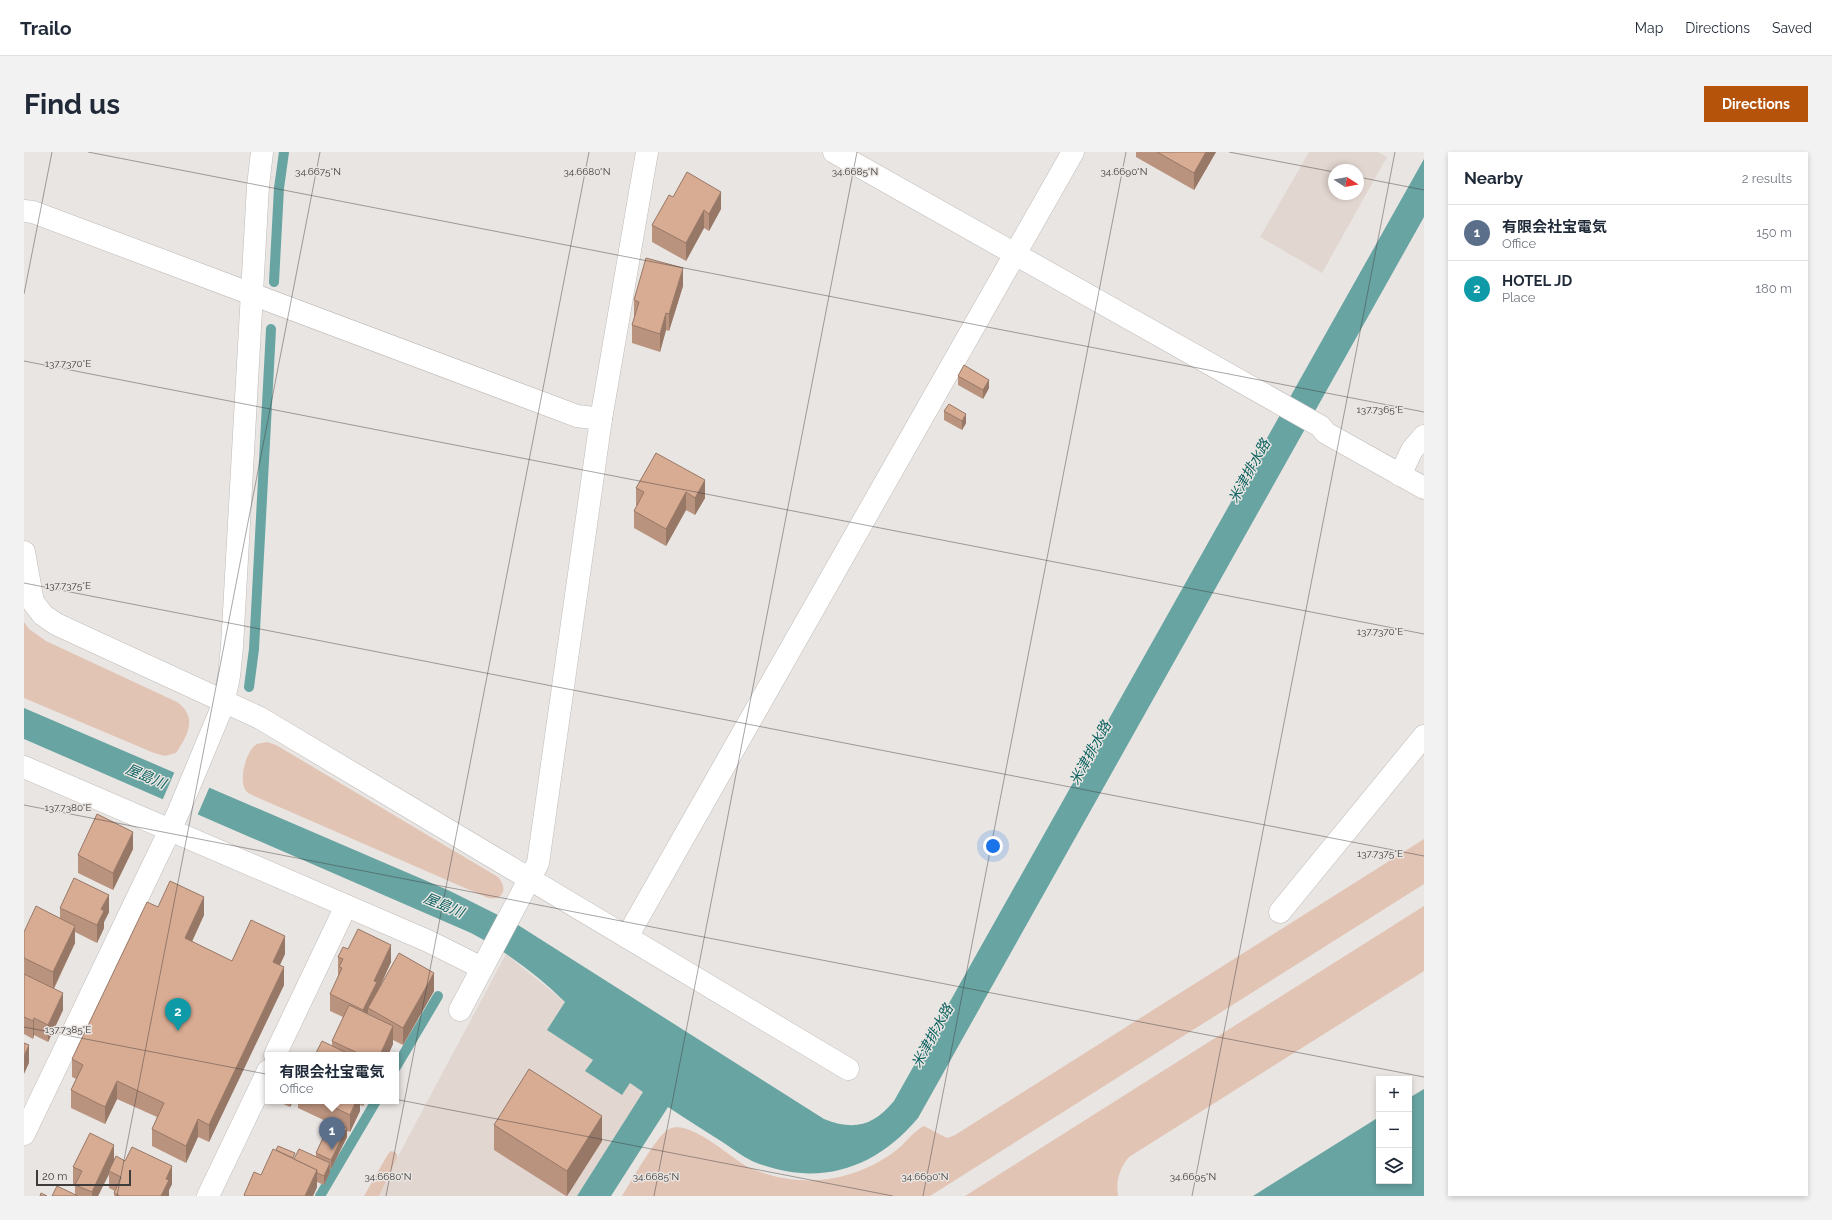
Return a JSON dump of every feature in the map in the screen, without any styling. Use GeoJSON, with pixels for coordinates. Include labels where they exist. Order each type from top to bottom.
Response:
{"type":"FeatureCollection","features":[{"type":"Feature","properties":{"kind":"street"},"geometry":{"type":"LineString","coordinates":[[24,1134],[173,821],[223,702],[229,676],[232,647],[252,294],[262,152]]}},
{"type":"Feature","properties":{"kind":"street"},"geometry":{"type":"LineString","coordinates":[[460,1010],[538,864],[601,419],[647,152]]}},
{"type":"Feature","properties":{"kind":"street"},"geometry":{"type":"LineString","coordinates":[[834,152],[1275,400],[1320,426],[1326,433],[1424,488]]}},
{"type":"Feature","properties":{"kind":"street"},"geometry":{"type":"LineString","coordinates":[[627,937],[1073,152]]}},
{"type":"Feature","properties":{"kind":"street"},"geometry":{"type":"LineString","coordinates":[[24,211],[32,212],[577,416],[601,419]]}},
{"type":"Feature","properties":{"kind":"street"},"geometry":{"type":"LineString","coordinates":[[1400,475],[1412,450],[1424,436]]}},
{"type":"Feature","properties":{"kind":"street"},"geometry":{"type":"LineString","coordinates":[[24,552],[34,602],[43,615],[56,624],[260,718],[525,888],[627,937],[848,1069]]}},
{"type":"Feature","properties":{"kind":"street"},"geometry":{"type":"LineString","coordinates":[[1280,912],[1424,736]]}},
{"type":"Feature","properties":{"kind":"street"},"geometry":{"type":"LineString","coordinates":[[24,767],[173,821],[346,906],[428,941],[486,962]]}},
{"type":"Feature","properties":{"kind":"street"},"geometry":{"type":"LineString","coordinates":[[276,1052],[346,906]]}},
{"type":"Feature","properties":{"kind":"street"},"geometry":{"type":"LineString","coordinates":[[208,1196],[265,1077]]}},
{"type":"Feature","properties":{"kind":"shaded area"},"geometry":{"type":"Polygon","coordinates":[[[1309,152],[1378,152],[1387,157],[1364,198],[1364,164],[1328,164],[1328,200],[1363,200],[1322,273],[1260,237],[1309,152]]]}},
{"type":"Feature","properties":{"kind":"shaded area"},"geometry":{"type":"Polygon","coordinates":[[[24,622],[29,629],[46,641],[177,702],[187,714],[189,726],[184,740],[176,753],[165,756],[154,753],[24,698],[24,622]]]}},
{"type":"Feature","properties":{"kind":"shaded area"},"geometry":{"type":"Polygon","coordinates":[[[267,742],[276,745],[498,877],[503,885],[503,893],[498,898],[488,898],[249,793],[246,791],[244,786],[244,766],[253,747],[257,744],[267,742]]]}},
{"type":"Feature","properties":{"kind":"shaded area"},"geometry":{"type":"Polygon","coordinates":[[[1424,839],[1424,884],[930,1196],[622,1196],[657,1140],[669,1129],[678,1127],[688,1129],[709,1140],[748,1167],[765,1174],[801,1180],[819,1180],[841,1177],[872,1166],[899,1148],[924,1126],[947,1138],[955,1135],[1424,839]]]}},
{"type":"Feature","properties":{"kind":"shaded area"},"geometry":{"type":"Polygon","coordinates":[[[1424,906],[1424,971],[1129,1157],[1119,1175],[1117,1185],[1118,1196],[965,1196],[1424,906]]]}},
{"type":"Feature","properties":{"kind":"shaded area"},"geometry":{"type":"Polygon","coordinates":[[[506,954],[565,1002],[593,1060],[585,1071],[622,1095],[630,1083],[644,1092],[577,1196],[379,1196],[397,1158],[506,954]]]}},
{"type":"Feature","properties":{"kind":"shaded area"},"geometry":{"type":"Polygon","coordinates":[[[391,1151],[397,1154],[397,1158],[379,1196],[364,1196],[388,1154],[391,1151]]]}},
{"type":"Feature","properties":{"kind":"water"},"geometry":{"type":"Polygon","coordinates":[[[1424,159],[1424,217],[918,1118],[901,1136],[883,1150],[863,1162],[843,1169],[821,1173],[799,1173],[776,1169],[748,1159],[668,1107],[611,1196],[577,1196],[643,1092],[630,1083],[622,1095],[585,1071],[593,1060],[547,1030],[565,1002],[544,983],[508,955],[471,933],[24,739],[24,708],[450,891],[518,925],[824,1119],[845,1125],[862,1124],[871,1121],[894,1101],[1424,159]]]}},
{"type":"Feature","properties":{"kind":"water"},"geometry":{"type":"Polygon","coordinates":[[[1424,1089],[1424,1196],[1253,1196],[1376,1119],[1376,1184],[1412,1184],[1412,1096],[1424,1089]]]}},
{"type":"Feature","properties":{"kind":"pier"},"geometry":{"type":"Polygon","coordinates":[[[175,771],[210,786],[197,816],[162,801],[175,771]]]}},
{"type":"Feature","properties":{"kind":"building"},"geometry":{"type":"Polygon","coordinates":[[[1157,152],[1206,152],[1194,173],[1157,152]]]}},
{"type":"Feature","properties":{"kind":"building"},"geometry":{"type":"Polygon","coordinates":[[[687,172],[721,192],[709,214],[704,210],[686,243],[652,225],[669,195],[673,197],[687,172]]]}},
{"type":"Feature","properties":{"kind":"building"},"geometry":{"type":"Polygon","coordinates":[[[646,258],[683,268],[669,314],[666,313],[660,334],[632,325],[639,302],[634,300],[646,258]]]}},
{"type":"Feature","properties":{"kind":"building"},"geometry":{"type":"Polygon","coordinates":[[[964,365],[989,380],[983,390],[958,376],[964,365]]]}},
{"type":"Feature","properties":{"kind":"building"},"geometry":{"type":"Polygon","coordinates":[[[949,404],[966,414],[962,421],[944,411],[949,404]]]}},
{"type":"Feature","properties":{"kind":"building"},"geometry":{"type":"Polygon","coordinates":[[[656,453],[705,480],[695,498],[686,492],[666,529],[634,511],[644,492],[636,488],[656,453]]]}},
{"type":"Feature","properties":{"kind":"building"},"geometry":{"type":"Polygon","coordinates":[[[97,814],[133,832],[113,873],[78,855],[97,814]]]}},
{"type":"Feature","properties":{"kind":"building"},"geometry":{"type":"Polygon","coordinates":[[[74,878],[109,895],[101,909],[104,911],[97,925],[60,908],[74,878]]]}},
{"type":"Feature","properties":{"kind":"building"},"geometry":{"type":"Polygon","coordinates":[[[170,881],[204,897],[185,938],[232,961],[251,920],[285,936],[273,962],[284,967],[209,1125],[198,1119],[186,1146],[152,1129],[164,1103],[117,1081],[105,1107],[71,1090],[83,1065],[72,1059],[147,902],[158,907],[170,881]]]}},
{"type":"Feature","properties":{"kind":"building"},"geometry":{"type":"Polygon","coordinates":[[[36,906],[75,926],[53,972],[24,958],[24,932],[36,906]]]}},
{"type":"Feature","properties":{"kind":"building"},"geometry":{"type":"Polygon","coordinates":[[[358,929],[391,945],[374,981],[377,982],[363,1010],[330,994],[342,968],[339,967],[343,959],[338,957],[343,947],[348,949],[358,929]]]}},
{"type":"Feature","properties":{"kind":"building"},"geometry":{"type":"Polygon","coordinates":[[[399,953],[434,973],[403,1028],[368,1008],[399,953]]]}},
{"type":"Feature","properties":{"kind":"building"},"geometry":{"type":"Polygon","coordinates":[[[24,974],[63,993],[48,1025],[34,1018],[33,1021],[24,1017],[24,974]]]}},
{"type":"Feature","properties":{"kind":"building"},"geometry":{"type":"Polygon","coordinates":[[[349,1005],[393,1026],[381,1052],[356,1052],[332,1041],[349,1005]]]}},
{"type":"Feature","properties":{"kind":"building"},"geometry":{"type":"Polygon","coordinates":[[[322,1041],[345,1052],[316,1052],[322,1041]]]}},
{"type":"Feature","properties":{"kind":"building"},"geometry":{"type":"Polygon","coordinates":[[[24,1043],[29,1045],[24,1056],[24,1043]]]}},
{"type":"Feature","properties":{"kind":"building"},"geometry":{"type":"Polygon","coordinates":[[[529,1069],[602,1116],[567,1171],[494,1125],[529,1069]]]}},
{"type":"Feature","properties":{"kind":"building"},"geometry":{"type":"Polygon","coordinates":[[[327,1104],[355,1104],[350,1115],[327,1104]]]}},
{"type":"Feature","properties":{"kind":"building"},"geometry":{"type":"Polygon","coordinates":[[[331,1121],[347,1128],[331,1160],[316,1153],[331,1121]]]}},
{"type":"Feature","properties":{"kind":"building"},"geometry":{"type":"Polygon","coordinates":[[[90,1133],[114,1145],[92,1192],[75,1185],[82,1171],[73,1167],[90,1133]]]}},
{"type":"Feature","properties":{"kind":"building"},"geometry":{"type":"Polygon","coordinates":[[[278,1146],[295,1153],[293,1158],[276,1150],[278,1146]]]}},
{"type":"Feature","properties":{"kind":"building"},"geometry":{"type":"Polygon","coordinates":[[[132,1147],[172,1166],[166,1179],[169,1180],[161,1196],[120,1196],[114,1193],[121,1177],[109,1171],[116,1156],[125,1161],[132,1147]]]}},
{"type":"Feature","properties":{"kind":"building"},"geometry":{"type":"Polygon","coordinates":[[[273,1149],[317,1170],[305,1196],[244,1195],[254,1172],[261,1175],[273,1149]]]}},
{"type":"Feature","properties":{"kind":"building"},"geometry":{"type":"Polygon","coordinates":[[[299,1149],[330,1163],[324,1176],[317,1173],[317,1170],[294,1159],[299,1149]]]}},
{"type":"Feature","properties":{"kind":"building"},"geometry":{"type":"Polygon","coordinates":[[[57,1186],[78,1196],[52,1196],[57,1186]]]}},
{"type":"Feature","properties":{"kind":"building"},"geometry":{"type":"Polygon","coordinates":[[[41,1193],[47,1196],[40,1196],[41,1193]]]}},
{"type":"Feature","properties":{"kind":"waterway"},"geometry":{"type":"LineString","coordinates":[[274,282],[279,188],[284,152]]}},
{"type":"Feature","properties":{"kind":"waterway"},"geometry":{"type":"LineString","coordinates":[[249,687],[254,649],[271,329]]}},
{"type":"Feature","properties":{"kind":"waterway"},"geometry":{"type":"LineString","coordinates":[[399,1062],[438,996]]}},
{"type":"Feature","properties":{"kind":"waterway"},"geometry":{"type":"LineString","coordinates":[[320,1196],[374,1104]]}},
{"type":"Feature","properties":{"kind":"place","name":"HOTEL JD"},"geometry":{"type":"Point","coordinates":[178,1031]}},
{"type":"Feature","properties":{"kind":"place","name":"有限会社宝電気"},"geometry":{"type":"Point","coordinates":[332,1150]}},
{"type":"Feature","properties":{"kind":"water label","name":"米津排水路"},"geometry":{"type":"Point","coordinates":[1249,471]}},
{"type":"Feature","properties":{"kind":"water label","name":"米津排水路"},"geometry":{"type":"Point","coordinates":[1090,753]}},
{"type":"Feature","properties":{"kind":"water label","name":"屋島川"},"geometry":{"type":"Point","coordinates":[146,776]}},
{"type":"Feature","properties":{"kind":"water label","name":"屋島川"},"geometry":{"type":"Point","coordinates":[444,905]}},
{"type":"Feature","properties":{"kind":"water label","name":"米津排水路"},"geometry":{"type":"Point","coordinates":[932,1036]}}]}
